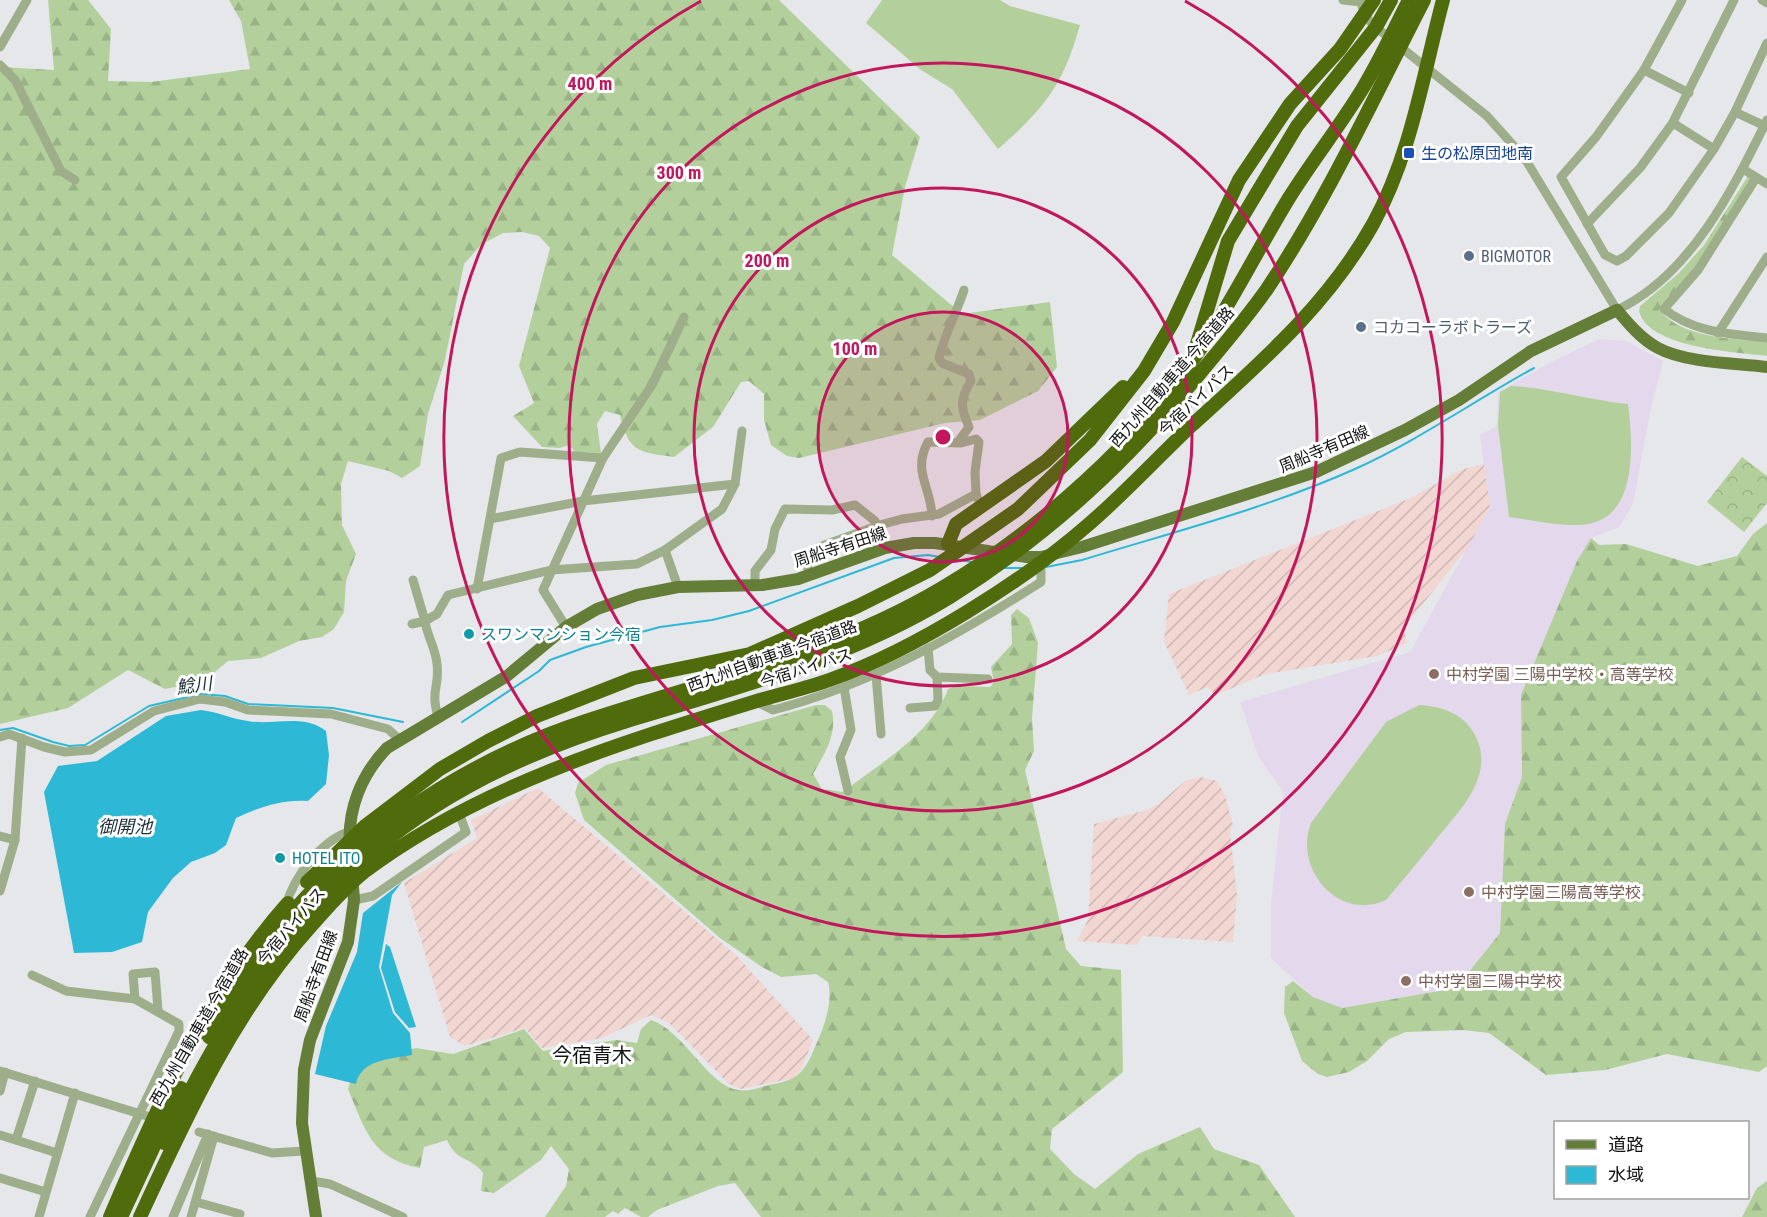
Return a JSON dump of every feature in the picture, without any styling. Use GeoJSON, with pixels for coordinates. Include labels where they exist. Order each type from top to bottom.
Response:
{"type":"FeatureCollection","features":[{"type":"Feature","properties":{"kind":"highway"},"geometry":{"type":"LineString","coordinates":[[1183,374],[1200,337],[1228,241],[1297,126],[1376,27],[1391,0]]}},
{"type":"Feature","properties":{"kind":"highway","name":"西九州自動車道;今宿道路"},"geometry":{"type":"LineString","coordinates":[[131,1217],[193,1082],[240,1003],[305,914],[344,874],[405,826],[476,780],[537,752],[801,667],[855,646],[948,597],[1044,532],[1082,501],[1163,418],[1267,288],[1341,165],[1367,94],[1409,0]]}},
{"type":"Feature","properties":{"kind":"highway","name":"西九州自動車道;今宿道路"},"geometry":{"type":"LineString","coordinates":[[121,1217],[169,1110],[232,995],[258,955],[319,883],[370,838],[434,793],[503,754],[582,722],[797,655],[903,609],[973,568],[1041,519],[1073,490],[1115,450],[1183,374],[1208,338],[1289,199],[1367,94],[1424,0]]}},
{"type":"Feature","properties":{"kind":"highway","name":"今宿バイパス"},"geometry":{"type":"LineString","coordinates":[[141,1217],[177,1136],[228,1042],[264,985],[294,945],[338,896],[362,874],[430,828],[565,764],[761,700],[828,681],[866,666],[940,626],[1015,579],[1088,526],[1308,316],[1344,270],[1375,221],[1402,156],[1443,0]]}},
{"type":"Feature","properties":{"kind":"highway","name":"今宿バイパス"},"geometry":{"type":"LineString","coordinates":[[110,1217],[152,1121],[199,1028],[245,958],[286,905],[336,852],[365,826],[440,769],[537,716],[634,678],[750,654],[858,606],[930,570],[990,531],[1057,474],[1090,441],[1123,399],[1173,322],[1239,180],[1274,126],[1365,4]]}},
{"type":"Feature","properties":{"kind":"highway"},"geometry":{"type":"LineString","coordinates":[[948,544],[956,524],[979,501],[1046,461],[1119,392],[1155,342],[1219,220]]}},
{"type":"Feature","properties":{"kind":"highway"},"geometry":{"type":"LineString","coordinates":[[1198,321],[1210,299]]}},
{"type":"Feature","properties":{"kind":"highway"},"geometry":{"type":"LineString","coordinates":[[1073,490],[1123,428]]}},
{"type":"Feature","properties":{"kind":"highway"},"geometry":{"type":"LineString","coordinates":[[141,1217],[193,1082]]}},
{"type":"Feature","properties":{"kind":"main road"},"geometry":{"type":"LineString","coordinates":[[1617,310],[1633,329],[1664,350],[1707,360],[1767,367]]}},
{"type":"Feature","properties":{"kind":"main road","name":"周船寺有田線"},"geometry":{"type":"LineString","coordinates":[[316,1217],[312,1181],[304,1151],[302,1104],[310,1040],[348,942],[354,900],[348,832],[357,792],[375,761],[399,739],[507,676],[566,627],[616,602],[678,587],[754,585],[810,575],[885,548],[914,543],[948,544],[1041,557],[1082,547],[1316,472],[1405,430],[1459,400],[1531,351],[1617,310]]}},
{"type":"Feature","properties":{"kind":"street"},"geometry":{"type":"LineString","coordinates":[[0,47],[27,0]]}},
{"type":"Feature","properties":{"kind":"street"},"geometry":{"type":"LineString","coordinates":[[1343,0],[1365,4],[1373,25],[1487,116],[1527,162],[1617,310],[1634,302],[1691,249],[1711,224],[1766,124],[1735,112]]}},
{"type":"Feature","properties":{"kind":"street"},"geometry":{"type":"LineString","coordinates":[[1682,0],[1644,69],[1596,137],[1561,177],[1605,255],[1617,261],[1626,256],[1669,213],[1714,149],[1735,112],[1767,43]]}},
{"type":"Feature","properties":{"kind":"street"},"geometry":{"type":"LineString","coordinates":[[1587,224],[1640,168],[1673,123],[1734,0]]}},
{"type":"Feature","properties":{"kind":"street"},"geometry":{"type":"LineString","coordinates":[[1762,0],[1767,3]]}},
{"type":"Feature","properties":{"kind":"street"},"geometry":{"type":"LineString","coordinates":[[0,65],[15,80],[61,171],[75,180]]}},
{"type":"Feature","properties":{"kind":"street"},"geometry":{"type":"LineString","coordinates":[[1644,69],[1689,93]]}},
{"type":"Feature","properties":{"kind":"street"},"geometry":{"type":"LineString","coordinates":[[1673,123],[1714,149]]}},
{"type":"Feature","properties":{"kind":"street"},"geometry":{"type":"LineString","coordinates":[[1743,169],[1767,184]]}},
{"type":"Feature","properties":{"kind":"street"},"geometry":{"type":"LineString","coordinates":[[1756,178],[1698,270],[1664,309],[1691,326],[1718,333],[1767,338]]}},
{"type":"Feature","properties":{"kind":"street"},"geometry":{"type":"LineString","coordinates":[[1718,333],[1767,257]]}},
{"type":"Feature","properties":{"kind":"street"},"geometry":{"type":"LineString","coordinates":[[958,442],[969,427],[961,409],[961,399],[971,381],[969,374],[942,363],[939,358],[945,333],[953,323],[964,290]]}},
{"type":"Feature","properties":{"kind":"street"},"geometry":{"type":"LineString","coordinates":[[566,627],[543,590],[603,458],[652,385],[684,317]]}},
{"type":"Feature","properties":{"kind":"street"},"geometry":{"type":"LineString","coordinates":[[412,624],[425,621],[437,614],[448,595],[551,570],[638,564],[665,550],[722,509],[735,484],[742,431]]}},
{"type":"Feature","properties":{"kind":"street"},"geometry":{"type":"LineString","coordinates":[[810,575],[807,563],[809,554],[819,547],[877,526],[902,519],[932,516],[979,501],[975,472],[979,442],[976,439],[958,442],[928,442],[922,453],[921,470],[932,516]]}},
{"type":"Feature","properties":{"kind":"street"},"geometry":{"type":"LineString","coordinates":[[477,589],[501,458],[520,452],[603,458]]}},
{"type":"Feature","properties":{"kind":"street"},"geometry":{"type":"LineString","coordinates":[[490,519],[582,501],[735,484]]}},
{"type":"Feature","properties":{"kind":"street"},"geometry":{"type":"LineString","coordinates":[[754,585],[755,571],[771,550],[777,523],[785,509],[832,510],[855,505],[875,521],[877,526]]}},
{"type":"Feature","properties":{"kind":"street"},"geometry":{"type":"LineString","coordinates":[[665,550],[678,587]]}},
{"type":"Feature","properties":{"kind":"street"},"geometry":{"type":"LineString","coordinates":[[761,700],[761,704],[773,710],[876,675],[984,618],[1041,582],[1041,557]]}},
{"type":"Feature","properties":{"kind":"street"},"geometry":{"type":"LineString","coordinates":[[413,580],[437,661],[438,677],[433,701],[438,716]]}},
{"type":"Feature","properties":{"kind":"street"},"geometry":{"type":"LineString","coordinates":[[928,648],[930,670],[937,676],[988,680]]}},
{"type":"Feature","properties":{"kind":"street"},"geometry":{"type":"LineString","coordinates":[[876,675],[881,734]]}},
{"type":"Feature","properties":{"kind":"street"},"geometry":{"type":"LineString","coordinates":[[910,708],[935,706],[938,700],[937,676]]}},
{"type":"Feature","properties":{"kind":"street"},"geometry":{"type":"LineString","coordinates":[[844,687],[851,730],[840,757],[848,791]]}},
{"type":"Feature","properties":{"kind":"street"},"geometry":{"type":"LineString","coordinates":[[0,736],[9,734],[65,752],[91,750],[154,711],[200,699],[225,702],[248,710],[331,714],[388,729],[399,739]]}},
{"type":"Feature","properties":{"kind":"street"},"geometry":{"type":"LineString","coordinates":[[0,891],[15,840],[22,738]]}},
{"type":"Feature","properties":{"kind":"street"},"geometry":{"type":"LineString","coordinates":[[354,900],[373,896],[466,832],[459,813]]}},
{"type":"Feature","properties":{"kind":"street"},"geometry":{"type":"LineString","coordinates":[[286,905],[292,886],[333,837],[348,832]]}},
{"type":"Feature","properties":{"kind":"street"},"geometry":{"type":"LineString","coordinates":[[0,836],[15,840]]}},
{"type":"Feature","properties":{"kind":"street"},"geometry":{"type":"LineString","coordinates":[[135,999],[133,974],[155,972],[159,1011]]}},
{"type":"Feature","properties":{"kind":"street"},"geometry":{"type":"LineString","coordinates":[[32,975],[66,991],[135,999],[174,1018],[179,1024],[179,1031],[143,1115],[90,1217]]}},
{"type":"Feature","properties":{"kind":"street"},"geometry":{"type":"LineString","coordinates":[[0,1091],[3,1072],[143,1115]]}},
{"type":"Feature","properties":{"kind":"street"},"geometry":{"type":"LineString","coordinates":[[16,1140],[35,1081]]}},
{"type":"Feature","properties":{"kind":"street"},"geometry":{"type":"LineString","coordinates":[[39,1217],[75,1093]]}},
{"type":"Feature","properties":{"kind":"street"},"geometry":{"type":"LineString","coordinates":[[207,1134],[272,1153],[304,1151]]}},
{"type":"Feature","properties":{"kind":"street"},"geometry":{"type":"LineString","coordinates":[[191,1217],[196,1202],[207,1134]]}},
{"type":"Feature","properties":{"kind":"street"},"geometry":{"type":"LineString","coordinates":[[173,1217],[207,1134]]}},
{"type":"Feature","properties":{"kind":"street"},"geometry":{"type":"LineString","coordinates":[[0,1135],[57,1154]]}},
{"type":"Feature","properties":{"kind":"street"},"geometry":{"type":"LineString","coordinates":[[0,1178],[46,1192]]}},
{"type":"Feature","properties":{"kind":"street"},"geometry":{"type":"LineString","coordinates":[[312,1181],[330,1184],[403,1217]]}},
{"type":"Feature","properties":{"kind":"street"},"geometry":{"type":"LineString","coordinates":[[196,1202],[240,1214]]}},
{"type":"Feature","properties":{"kind":"shaded area","name":"中村学園 三陽中学校・高等学校"},"geometry":{"type":"Polygon","coordinates":[[[1599,339],[1626,341],[1663,361],[1650,412],[1633,504],[1619,527],[1591,538],[1578,561],[1521,695],[1522,777],[1505,824],[1500,933],[1456,988],[1342,1008],[1313,997],[1271,958],[1271,904],[1283,791],[1259,758],[1240,702],[1410,652],[1490,507],[1480,435],[1497,426],[1498,392],[1553,361],[1599,339]]]}},
{"type":"Feature","properties":{"kind":"shaded area"},"geometry":{"type":"Polygon","coordinates":[[[1484,464],[1490,505],[1483,529],[1404,627],[1407,643],[1377,656],[1265,674],[1216,695],[1207,687],[1189,695],[1164,641],[1169,594],[1411,498],[1461,470],[1484,464]]]}},
{"type":"Feature","properties":{"kind":"shaded area"},"geometry":{"type":"Polygon","coordinates":[[[1201,777],[1217,781],[1225,795],[1233,825],[1230,832],[1237,895],[1233,942],[1142,936],[1137,945],[1077,941],[1088,920],[1094,824],[1147,810],[1160,803],[1185,781],[1201,777]]]}},
{"type":"Feature","properties":{"kind":"shaded area"},"geometry":{"type":"Polygon","coordinates":[[[538,788],[736,955],[813,1040],[802,1068],[794,1078],[741,1089],[729,1084],[668,1022],[651,1015],[602,1038],[542,1048],[525,1028],[465,1046],[450,1037],[404,883],[477,838],[471,820],[538,788]]]}},
{"type":"Feature","properties":{"kind":"green space"},"geometry":{"type":"Polygon","coordinates":[[[48,0],[88,0],[111,29],[108,81],[151,82],[250,69],[241,21],[229,0],[779,0],[920,137],[905,187],[892,255],[962,314],[1050,302],[1057,367],[1038,391],[980,420],[945,423],[799,458],[787,456],[771,445],[764,420],[764,394],[749,381],[741,382],[713,427],[674,457],[651,454],[636,448],[627,436],[620,415],[605,411],[597,424],[601,453],[575,452],[569,445],[560,448],[542,447],[513,416],[534,403],[519,366],[550,248],[539,236],[522,232],[503,233],[482,244],[464,264],[445,360],[428,414],[420,466],[402,478],[389,471],[348,461],[341,484],[342,525],[356,554],[346,581],[344,612],[334,629],[322,637],[299,641],[261,658],[228,661],[204,681],[165,689],[128,670],[68,708],[0,724],[0,67],[54,70],[48,0]]]}},
{"type":"Feature","properties":{"kind":"green space"},"geometry":{"type":"Polygon","coordinates":[[[882,0],[1000,0],[1010,6],[1080,25],[1067,64],[1050,94],[1028,121],[998,149],[952,89],[921,70],[866,23],[882,0]]]}},
{"type":"Feature","properties":{"kind":"green space"},"geometry":{"type":"Polygon","coordinates":[[[1748,176],[1751,177],[1750,181],[1693,270],[1659,310],[1669,320],[1695,332],[1724,338],[1767,342],[1767,356],[1715,350],[1675,340],[1658,333],[1646,323],[1639,311],[1640,306],[1678,274],[1704,245],[1748,176]]]}},
{"type":"Feature","properties":{"kind":"green space"},"geometry":{"type":"Polygon","coordinates":[[[1511,386],[1628,404],[1631,438],[1629,475],[1624,493],[1616,507],[1604,518],[1588,524],[1570,525],[1509,517],[1498,426],[1500,392],[1511,386]]]}},
{"type":"Feature","properties":{"kind":"green space"},"geometry":{"type":"Polygon","coordinates":[[[1742,457],[1767,476],[1767,503],[1744,532],[1707,502],[1742,457]]]}},
{"type":"Feature","properties":{"kind":"green space"},"geometry":{"type":"Polygon","coordinates":[[[1767,523],[1767,1066],[1759,1072],[1667,1054],[1605,1070],[1546,1075],[1489,1033],[1463,1030],[1406,1032],[1389,1039],[1367,1061],[1349,1072],[1327,1077],[1318,1074],[1302,1061],[1284,1013],[1285,987],[1293,981],[1313,997],[1342,1008],[1456,988],[1500,933],[1505,824],[1522,777],[1521,695],[1577,561],[1591,538],[1599,545],[1626,544],[1698,566],[1737,556],[1753,534],[1767,523]]]}},
{"type":"Feature","properties":{"kind":"green space"},"geometry":{"type":"Polygon","coordinates":[[[1017,609],[1029,618],[1038,643],[1032,718],[1034,751],[1025,770],[1066,949],[1081,966],[1121,970],[1123,1072],[1052,1129],[1050,1149],[1074,1174],[1095,1189],[1138,1154],[1200,1127],[1214,1149],[1259,1165],[1295,1217],[761,1217],[735,1183],[718,1186],[657,1210],[648,1217],[641,1217],[625,1208],[618,1214],[613,1211],[605,1217],[545,1217],[566,1186],[569,1169],[551,1146],[541,1160],[494,1193],[481,1191],[483,1173],[474,1164],[459,1156],[447,1140],[424,1147],[420,1168],[404,1164],[380,1150],[365,1129],[348,1089],[353,1073],[387,1054],[416,1048],[453,1054],[524,1029],[543,1051],[617,1040],[637,1043],[641,1029],[651,1020],[674,1035],[706,1069],[727,1087],[751,1090],[787,1081],[797,1076],[808,1062],[822,1029],[828,1010],[828,982],[816,974],[781,977],[762,967],[720,938],[584,820],[575,793],[578,783],[606,765],[816,705],[825,705],[832,711],[833,728],[829,744],[813,774],[822,789],[843,792],[917,734],[930,720],[948,689],[955,686],[990,687],[994,682],[991,667],[1012,644],[1011,615],[1017,609]]]}},
{"type":"Feature","properties":{"kind":"green space"},"geometry":{"type":"Polygon","coordinates":[[[1419,705],[1450,712],[1469,726],[1480,749],[1481,764],[1478,778],[1464,805],[1386,900],[1369,905],[1352,904],[1337,897],[1324,887],[1314,873],[1307,840],[1311,823],[1386,722],[1419,705]]]}},
{"type":"Feature","properties":{"kind":"green space"},"geometry":{"type":"Polygon","coordinates":[[[1767,1181],[1767,1217],[1742,1217],[1757,1188],[1767,1181]]]}},
{"type":"Feature","properties":{"kind":"water","name":"御開池"},"geometry":{"type":"Polygon","coordinates":[[[201,710],[248,721],[298,721],[326,731],[329,755],[326,784],[308,801],[289,801],[271,805],[236,818],[226,845],[215,853],[191,862],[173,878],[148,912],[142,942],[112,952],[74,953],[44,792],[58,766],[97,761],[166,716],[201,710]]]}},
{"type":"Feature","properties":{"kind":"water"},"geometry":{"type":"Polygon","coordinates":[[[402,882],[392,895],[379,967],[393,1013],[410,1033],[412,1055],[386,1059],[370,1065],[364,1069],[356,1084],[315,1074],[326,1026],[357,952],[363,913],[402,882]]]}},
{"type":"Feature","properties":{"kind":"water"},"geometry":{"type":"Polygon","coordinates":[[[386,944],[390,947],[416,1027],[409,1028],[395,1012],[381,968],[386,944]]]}},
{"type":"Feature","properties":{"kind":"waterway"},"geometry":{"type":"LineString","coordinates":[[1046,567],[1082,560],[1185,529],[1254,508],[1322,483],[1401,446],[1534,368]]}},
{"type":"Feature","properties":{"kind":"waterway"},"geometry":{"type":"LineString","coordinates":[[462,722],[539,671],[550,660],[586,647],[660,627],[712,620],[749,611],[894,558],[928,555],[940,557]]}},
{"type":"Feature","properties":{"kind":"waterway"},"geometry":{"type":"LineString","coordinates":[[954,559],[972,562]]}},
{"type":"Feature","properties":{"kind":"waterway"},"geometry":{"type":"LineString","coordinates":[[1004,568],[1023,568]]}},
{"type":"Feature","properties":{"kind":"waterway","name":"鯰川"},"geometry":{"type":"LineString","coordinates":[[0,730],[13,728],[69,746],[85,745],[149,706],[201,694],[225,696],[248,704],[333,708],[403,722]]}},
{"type":"Feature","properties":{"kind":"place","name":"生の松原団地南"},"geometry":{"type":"Point","coordinates":[1409,153]}},
{"type":"Feature","properties":{"kind":"place","name":"BIGMOTOR"},"geometry":{"type":"Point","coordinates":[1469,256]}},
{"type":"Feature","properties":{"kind":"place","name":"コカコーラボトラーズ"},"geometry":{"type":"Point","coordinates":[1361,327]}},
{"type":"Feature","properties":{"kind":"place","name":"スワンマンション今宿"},"geometry":{"type":"Point","coordinates":[469,634]}},
{"type":"Feature","properties":{"kind":"place","name":"中村学園 三陽中学校・高等学校"},"geometry":{"type":"Point","coordinates":[1434,674]}},
{"type":"Feature","properties":{"kind":"place","name":"HOTEL ITO"},"geometry":{"type":"Point","coordinates":[280,858]}},
{"type":"Feature","properties":{"kind":"place","name":"中村学園三陽高等学校"},"geometry":{"type":"Point","coordinates":[1469,892]}},
{"type":"Feature","properties":{"kind":"place","name":"中村学園三陽中学校"},"geometry":{"type":"Point","coordinates":[1406,981]}},
{"type":"Feature","properties":{"kind":"district","name":"今宿青木"},"geometry":{"type":"Point","coordinates":[592,1055]}}]}
